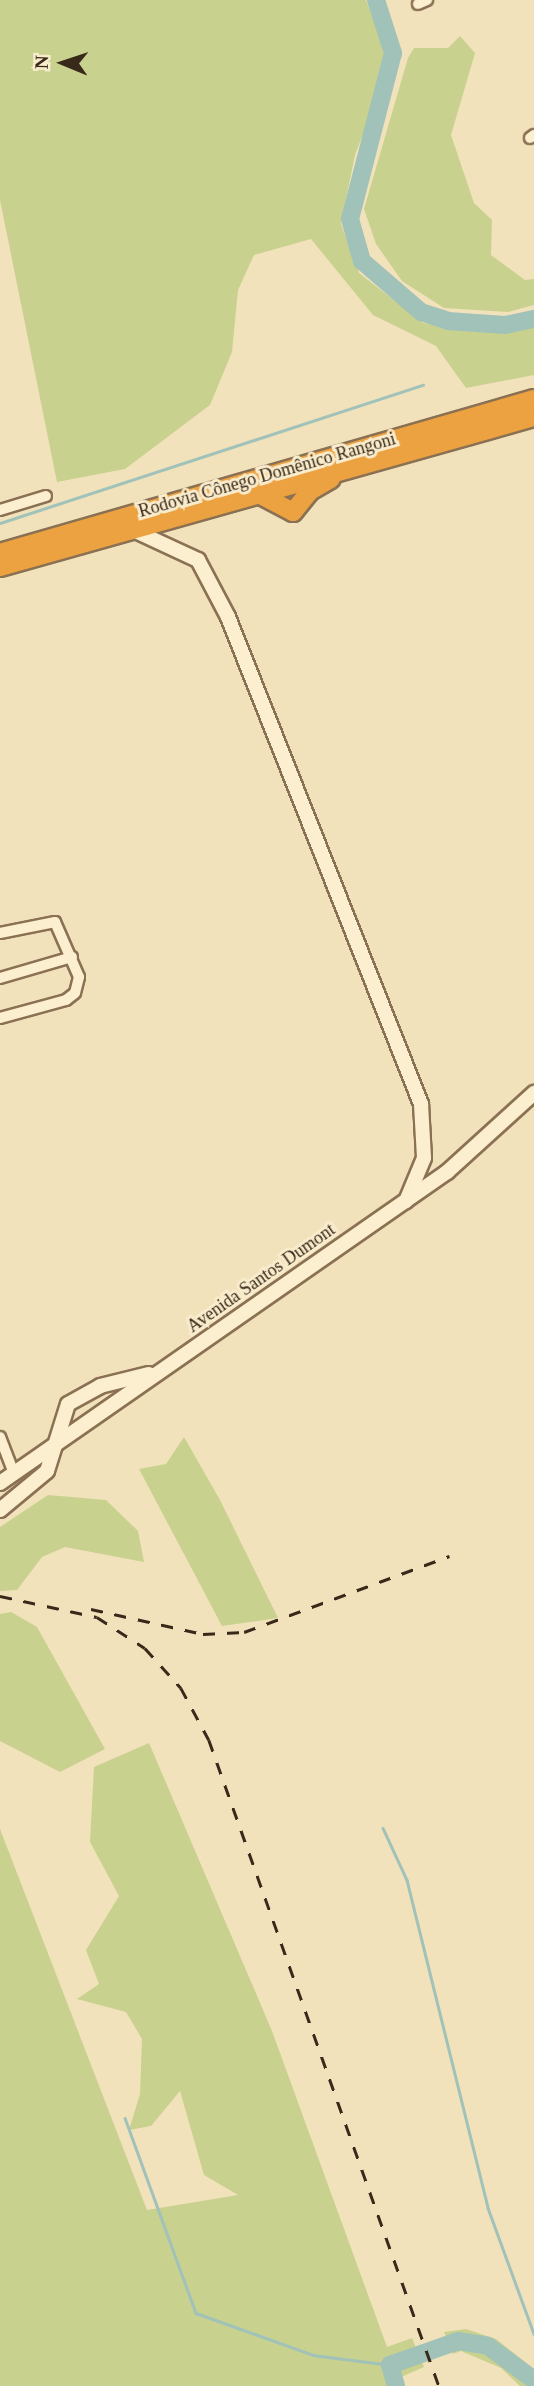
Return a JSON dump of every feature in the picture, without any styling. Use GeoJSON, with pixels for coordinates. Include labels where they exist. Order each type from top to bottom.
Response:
{"type":"FeatureCollection","features":[{"type":"Feature","properties":{"kind":"highway","name":"Rodovia Cônego Domênico Rangoni"},"geometry":{"type":"LineString","coordinates":[[0,553],[534,399]]}},
{"type":"Feature","properties":{"kind":"highway","name":"Rodovia Cônego Domênico Rangoni"},"geometry":{"type":"LineString","coordinates":[[0,567],[254,492],[534,417]]}},
{"type":"Feature","properties":{"kind":"highway"},"geometry":{"type":"LineString","coordinates":[[254,492],[293,512],[316,486],[412,449]]}},
{"type":"Feature","properties":{"kind":"main road"},"geometry":{"type":"LineString","coordinates":[[131,529],[189,552],[220,600],[421,1104],[424,1158],[406,1201]]}},
{"type":"Feature","properties":{"kind":"main road","name":"Avenida Santos Dumont"},"geometry":{"type":"LineString","coordinates":[[0,1482],[406,1201],[534,1093]]}},
{"type":"Feature","properties":{"kind":"main road"},"geometry":{"type":"LineString","coordinates":[[0,1510],[47,1471],[58,1443],[57,1421],[68,1404],[100,1386],[157,1372]]}},
{"type":"Feature","properties":{"kind":"street"},"geometry":{"type":"LineString","coordinates":[[0,510],[46,496]]}},
{"type":"Feature","properties":{"kind":"street"},"geometry":{"type":"LineString","coordinates":[[0,933],[55,922],[72,957],[75,993],[0,1018]]}},
{"type":"Feature","properties":{"kind":"street"},"geometry":{"type":"LineString","coordinates":[[0,978],[72,957]]}},
{"type":"Feature","properties":{"kind":"street"},"geometry":{"type":"LineString","coordinates":[[0,1437],[14,1474]]}},
{"type":"Feature","properties":{"kind":"green space"},"geometry":{"type":"Polygon","coordinates":[[[0,0],[366,0],[383,44],[385,77],[355,155],[341,224],[359,273],[423,323],[466,330],[534,327],[534,375],[466,388],[436,346],[373,315],[311,239],[254,255],[238,290],[232,352],[210,405],[125,469],[57,482],[0,200],[0,0]]]}},
{"type":"Feature","properties":{"kind":"green space"},"geometry":{"type":"Polygon","coordinates":[[[460,36],[475,53],[451,135],[474,203],[492,220],[491,255],[525,280],[534,279],[534,305],[508,312],[444,308],[402,281],[376,244],[364,209],[408,58],[414,48],[448,48],[460,36]]]}},
{"type":"Feature","properties":{"kind":"green space"},"geometry":{"type":"Polygon","coordinates":[[[184,1437],[220,1500],[278,1618],[222,1626],[139,1469],[166,1464],[184,1437]]]}},
{"type":"Feature","properties":{"kind":"green space"},"geometry":{"type":"Polygon","coordinates":[[[48,1495],[106,1500],[138,1531],[144,1562],[65,1547],[42,1557],[17,1590],[0,1591],[0,1527],[48,1495]]]}},
{"type":"Feature","properties":{"kind":"green space"},"geometry":{"type":"Polygon","coordinates":[[[11,1612],[37,1627],[105,1749],[60,1772],[0,1741],[0,1614],[11,1612]]]}},
{"type":"Feature","properties":{"kind":"green space"},"geometry":{"type":"Polygon","coordinates":[[[149,1743],[272,2031],[387,2347],[412,2338],[424,2367],[401,2377],[404,2386],[0,2386],[0,1829],[147,2210],[238,2195],[204,2175],[180,2091],[151,2126],[129,2130],[140,2094],[142,2039],[126,2012],[77,1999],[99,1984],[86,1950],[119,1896],[90,1842],[94,1767],[149,1743]]]}},
{"type":"Feature","properties":{"kind":"green space"},"geometry":{"type":"Polygon","coordinates":[[[466,2329],[496,2339],[534,2369],[534,2386],[520,2386],[501,2368],[461,2351],[453,2354],[444,2332],[466,2329]]]}},
{"type":"Feature","properties":{"kind":"waterway"},"geometry":{"type":"LineString","coordinates":[[376,0],[393,53],[350,219],[362,261],[421,312],[448,321],[505,325],[534,319]]}},
{"type":"Feature","properties":{"kind":"waterway"},"geometry":{"type":"LineString","coordinates":[[0,523],[423,385]]}},
{"type":"Feature","properties":{"kind":"waterway"},"geometry":{"type":"LineString","coordinates":[[383,1828],[407,1880],[488,2208],[534,2334]]}},
{"type":"Feature","properties":{"kind":"waterway"},"geometry":{"type":"LineString","coordinates":[[125,2118],[196,2313],[313,2355],[390,2365]]}},
{"type":"Feature","properties":{"kind":"waterway"},"geometry":{"type":"LineString","coordinates":[[396,2386],[390,2365],[458,2341],[488,2346],[534,2380]]}},
{"type":"Feature","properties":{"kind":"railway"},"geometry":{"type":"LineString","coordinates":[[91,1609],[203,1634],[244,1632],[449,1556]]}},
{"type":"Feature","properties":{"kind":"railway"},"geometry":{"type":"LineString","coordinates":[[0,1596],[97,1617],[145,1648],[181,1688],[209,1740],[439,2386]]}}]}
